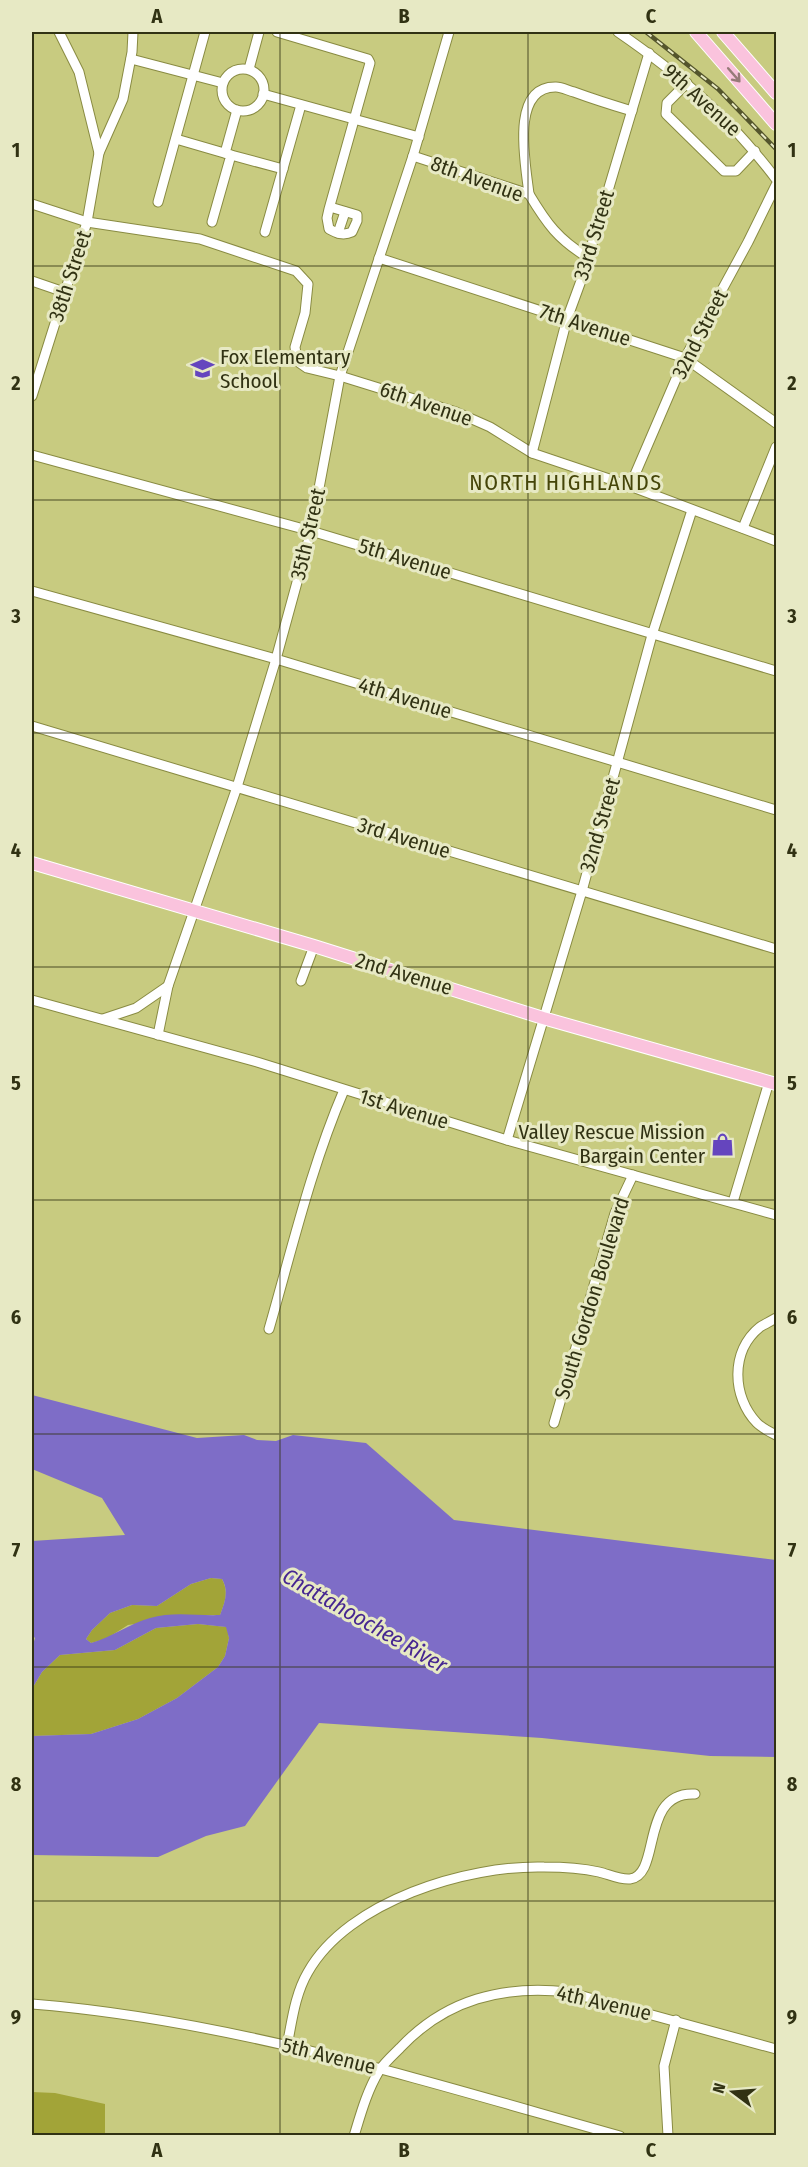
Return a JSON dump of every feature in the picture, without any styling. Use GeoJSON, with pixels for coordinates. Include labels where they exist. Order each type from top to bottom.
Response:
{"type":"FeatureCollection","features":[{"type":"Feature","properties":{"kind":"main road"},"geometry":{"type":"LineString","coordinates":[[696,32],[777,124]]}},
{"type":"Feature","properties":{"kind":"main road"},"geometry":{"type":"LineString","coordinates":[[723,32],[777,93]]}},
{"type":"Feature","properties":{"kind":"main road","name":"2nd Avenue"},"geometry":{"type":"LineString","coordinates":[[32,863],[314,946],[543,1018],[773,1083]]}},
{"type":"Feature","properties":{"kind":"street"},"geometry":{"type":"LineString","coordinates":[[59,32],[79,72],[99,153]]}},
{"type":"Feature","properties":{"kind":"street"},"geometry":{"type":"LineString","coordinates":[[99,153],[123,99],[131,59],[133,32]]}},
{"type":"Feature","properties":{"kind":"street"},"geometry":{"type":"LineString","coordinates":[[158,202],[205,32]]}},
{"type":"Feature","properties":{"kind":"street"},"geometry":{"type":"LineString","coordinates":[[249,69],[259,32]]}},
{"type":"Feature","properties":{"kind":"street"},"geometry":{"type":"LineString","coordinates":[[277,32],[352,52],[368,59],[370,63],[330,207],[327,225],[329,229],[338,233],[352,232],[357,215],[330,207]]}},
{"type":"Feature","properties":{"kind":"street","name":"35th Street"},"geometry":{"type":"LineString","coordinates":[[158,1035],[168,986],[237,788],[276,659],[311,531],[340,376],[413,156],[449,32]]}},
{"type":"Feature","properties":{"kind":"street","name":"9th Avenue"},"geometry":{"type":"LineString","coordinates":[[618,32],[687,83],[734,127],[777,179]]}},
{"type":"Feature","properties":{"kind":"street","name":"33rd Street"},"geometry":{"type":"LineString","coordinates":[[531,453],[567,319],[649,53]]}},
{"type":"Feature","properties":{"kind":"street"},"geometry":{"type":"LineString","coordinates":[[131,59],[223,83]]}},
{"type":"Feature","properties":{"kind":"street"},"geometry":{"type":"LineString","coordinates":[[249,69],[260,77],[263,83],[263,94],[255,107],[248,110],[237,110],[224,100],[223,83],[235,70],[249,69]]}},
{"type":"Feature","properties":{"kind":"street"},"geometry":{"type":"LineString","coordinates":[[687,83],[668,104],[666,114],[724,171],[736,171],[755,151]]}},
{"type":"Feature","properties":{"kind":"street"},"geometry":{"type":"LineString","coordinates":[[529,194],[524,150],[524,122],[528,106],[538,92],[557,87],[632,111]]}},
{"type":"Feature","properties":{"kind":"street"},"geometry":{"type":"LineString","coordinates":[[263,94],[419,137]]}},
{"type":"Feature","properties":{"kind":"street"},"geometry":{"type":"LineString","coordinates":[[265,232],[301,105]]}},
{"type":"Feature","properties":{"kind":"street"},"geometry":{"type":"LineString","coordinates":[[212,222],[237,110]]}},
{"type":"Feature","properties":{"kind":"street"},"geometry":{"type":"LineString","coordinates":[[176,139],[283,169]]}},
{"type":"Feature","properties":{"kind":"street","name":"38th Street"},"geometry":{"type":"LineString","coordinates":[[32,396],[87,222],[99,153]]}},
{"type":"Feature","properties":{"kind":"street","name":"8th Avenue"},"geometry":{"type":"LineString","coordinates":[[413,156],[529,194],[545,221],[565,243],[587,257]]}},
{"type":"Feature","properties":{"kind":"street","name":"32nd Street"},"geometry":{"type":"LineString","coordinates":[[630,486],[685,358],[777,185]]}},
{"type":"Feature","properties":{"kind":"street"},"geometry":{"type":"LineString","coordinates":[[32,204],[87,222]]}},
{"type":"Feature","properties":{"kind":"street"},"geometry":{"type":"LineString","coordinates":[[338,233],[345,212]]}},
{"type":"Feature","properties":{"kind":"street","name":"6th Avenue"},"geometry":{"type":"LineString","coordinates":[[87,222],[200,239],[296,271],[308,284],[305,313],[295,346],[297,361],[307,368],[456,412],[490,427],[531,453],[630,486],[777,541]]}},
{"type":"Feature","properties":{"kind":"street","name":"7th Avenue"},"geometry":{"type":"LineString","coordinates":[[379,258],[685,358],[777,423]]}},
{"type":"Feature","properties":{"kind":"street"},"geometry":{"type":"LineString","coordinates":[[32,281],[64,292]]}},
{"type":"Feature","properties":{"kind":"street"},"geometry":{"type":"LineString","coordinates":[[743,528],[777,447]]}},
{"type":"Feature","properties":{"kind":"street","name":"5th Avenue"},"geometry":{"type":"LineString","coordinates":[[32,455],[311,531],[777,671]]}},
{"type":"Feature","properties":{"kind":"street","name":"32nd Street"},"geometry":{"type":"LineString","coordinates":[[507,1140],[582,891],[652,635],[692,510]]}},
{"type":"Feature","properties":{"kind":"street","name":"4th Avenue"},"geometry":{"type":"LineString","coordinates":[[32,591],[276,659],[618,764],[777,810]]}},
{"type":"Feature","properties":{"kind":"street","name":"3rd Avenue"},"geometry":{"type":"LineString","coordinates":[[32,726],[777,949]]}},
{"type":"Feature","properties":{"kind":"street"},"geometry":{"type":"LineString","coordinates":[[301,981],[314,946]]}},
{"type":"Feature","properties":{"kind":"street"},"geometry":{"type":"LineString","coordinates":[[101,1020],[136,1008],[168,986]]}},
{"type":"Feature","properties":{"kind":"street","name":"1st Avenue"},"geometry":{"type":"LineString","coordinates":[[32,1000],[257,1062],[507,1140],[777,1215]]}},
{"type":"Feature","properties":{"kind":"street"},"geometry":{"type":"LineString","coordinates":[[733,1202],[773,1083]]}},
{"type":"Feature","properties":{"kind":"street"},"geometry":{"type":"LineString","coordinates":[[269,1329],[329,1125],[344,1090]]}},
{"type":"Feature","properties":{"kind":"street","name":"South Gordon Boulevard"},"geometry":{"type":"LineString","coordinates":[[554,1423],[615,1213],[633,1175]]}},
{"type":"Feature","properties":{"kind":"street"},"geometry":{"type":"LineString","coordinates":[[777,1318],[760,1328],[748,1340],[740,1357],[737,1376],[743,1405],[758,1425],[777,1435]]}},
{"type":"Feature","properties":{"kind":"street"},"geometry":{"type":"LineString","coordinates":[[286,2046],[297,1996],[308,1971],[343,1931],[365,1916],[392,1902],[464,1875],[543,1867],[597,1871],[630,1879],[638,1875],[650,1853],[658,1818],[664,1807],[676,1796],[695,1794]]}},
{"type":"Feature","properties":{"kind":"street","name":"4th Avenue"},"geometry":{"type":"LineString","coordinates":[[354,2136],[367,2094],[380,2069],[416,2031],[462,2004],[488,1995],[514,1990],[541,1989],[568,1992],[777,2049]]}},
{"type":"Feature","properties":{"kind":"street","name":"5th Avenue"},"geometry":{"type":"LineString","coordinates":[[32,2004],[206,2028],[380,2069],[620,2136]]}},
{"type":"Feature","properties":{"kind":"street"},"geometry":{"type":"LineString","coordinates":[[668,2136],[664,2066],[676,2020]]}},
{"type":"Feature","properties":{"kind":"shaded area"},"geometry":{"type":"Polygon","coordinates":[[[211,1578],[222,1579],[225,1588],[225,1601],[220,1615],[198,1615],[128,1625],[106,1639],[91,1643],[86,1639],[110,1613],[132,1605],[157,1606],[191,1584],[211,1578]]]}},
{"type":"Feature","properties":{"kind":"shaded area"},"geometry":{"type":"Polygon","coordinates":[[[198,1624],[227,1627],[229,1638],[225,1656],[218,1667],[177,1698],[138,1719],[91,1734],[32,1736],[32,1689],[42,1672],[60,1655],[115,1650],[156,1628],[198,1624]]]}},
{"type":"Feature","properties":{"kind":"shaded area"},"geometry":{"type":"Polygon","coordinates":[[[32,2092],[55,2093],[105,2104],[105,2135],[32,2135],[32,2092]]]}},
{"type":"Feature","properties":{"kind":"water","name":"Chattahoochee River"},"geometry":{"type":"Polygon","coordinates":[[[32,1395],[197,1438],[244,1435],[257,1440],[276,1441],[293,1435],[366,1443],[454,1520],[776,1560],[776,1757],[710,1756],[542,1738],[319,1723],[245,1826],[206,1836],[158,1857],[32,1855],[32,1736],[91,1734],[138,1719],[177,1698],[218,1667],[225,1656],[229,1638],[226,1627],[198,1624],[156,1628],[115,1650],[60,1655],[42,1672],[32,1689],[32,1648],[35,1638],[32,1635],[32,1541],[125,1535],[102,1498],[32,1469],[32,1395]],[[211,1578],[191,1584],[157,1606],[132,1605],[110,1613],[86,1639],[91,1643],[159,1616],[220,1615],[226,1592],[222,1579],[211,1578]]]}},
{"type":"Feature","properties":{"kind":"railway"},"geometry":{"type":"LineString","coordinates":[[646,32],[718,89],[776,149]]}},
{"type":"Feature","properties":{"kind":"place","name":"Fox Elementary School"},"geometry":{"type":"Point","coordinates":[202,369]}},
{"type":"Feature","properties":{"kind":"place","name":"Valley Rescue Mission Bargain Center"},"geometry":{"type":"Point","coordinates":[723,1144]}},
{"type":"Feature","properties":{"kind":"district","name":"NORTH HIGHLANDS"},"geometry":{"type":"Point","coordinates":[566,482]}}]}
